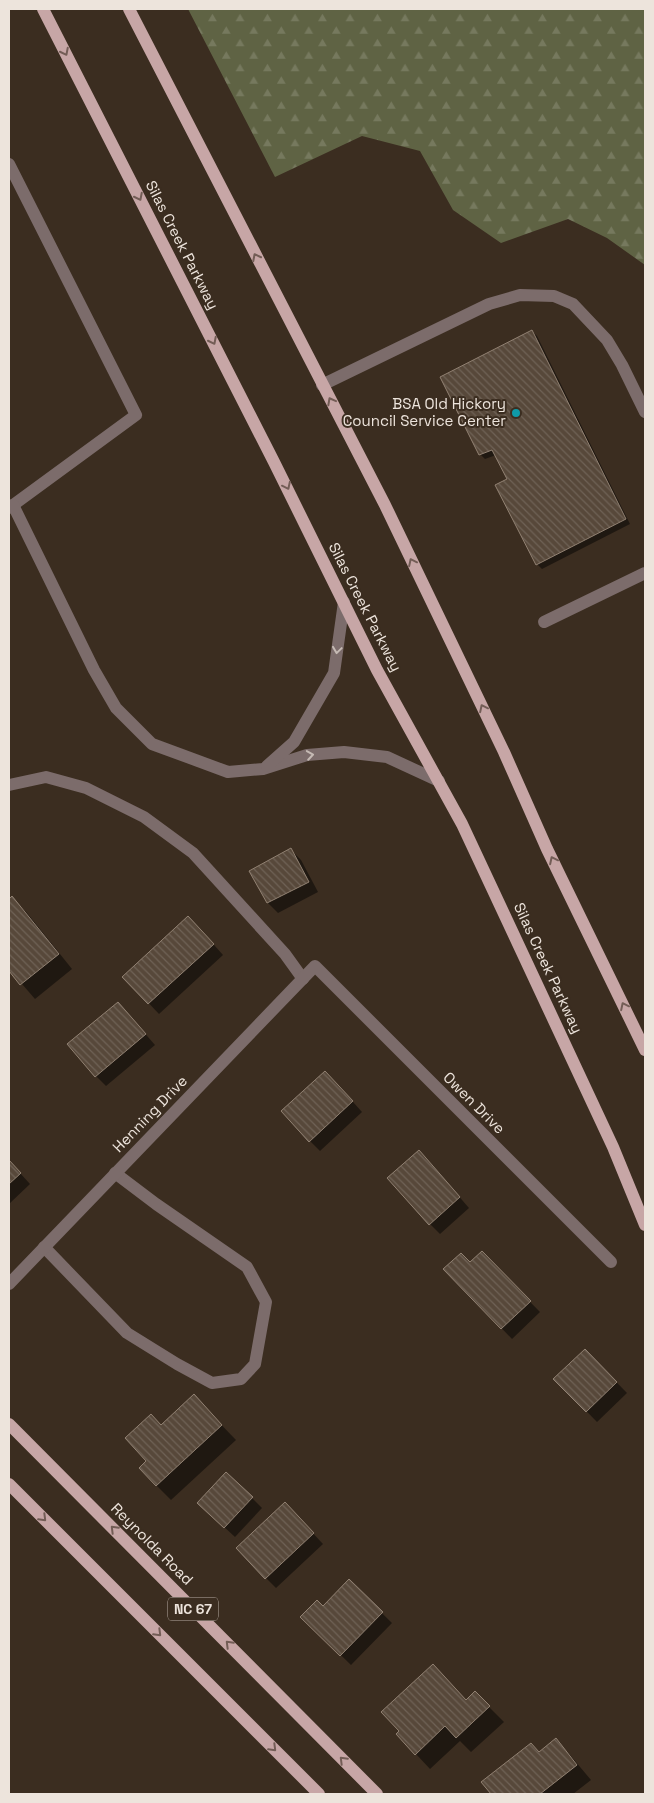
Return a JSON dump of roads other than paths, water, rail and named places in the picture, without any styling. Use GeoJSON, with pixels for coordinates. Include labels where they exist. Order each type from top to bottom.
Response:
{"type":"FeatureCollection","features":[{"type":"Feature","properties":{"kind":"main road","name":"Silas Creek Parkway"},"geometry":{"type":"LineString","coordinates":[[43,9],[378,670],[462,824],[609,1138],[645,1225]]}},
{"type":"Feature","properties":{"kind":"main road"},"geometry":{"type":"LineString","coordinates":[[129,9],[385,505],[504,752],[547,849],[645,1050]]}},
{"type":"Feature","properties":{"kind":"main road","name":"Reynolda Road"},"geometry":{"type":"LineString","coordinates":[[9,1424],[377,1794]]}},
{"type":"Feature","properties":{"kind":"main road","name":"NC 67"},"geometry":{"type":"LineString","coordinates":[[9,1484],[319,1794]]}},
{"type":"Feature","properties":{"kind":"street"},"geometry":{"type":"LineString","coordinates":[[9,164],[136,415],[11,506],[37,552],[94,670],[116,708],[152,744],[228,772],[263,769],[307,755],[344,752],[387,757],[439,781]]}},
{"type":"Feature","properties":{"kind":"street"},"geometry":{"type":"LineString","coordinates":[[322,384],[489,304],[520,295],[554,296],[573,304],[607,340],[622,365],[645,412]]}},
{"type":"Feature","properties":{"kind":"street"},"geometry":{"type":"LineString","coordinates":[[544,622],[645,573]]}},
{"type":"Feature","properties":{"kind":"street"},"geometry":{"type":"LineString","coordinates":[[263,769],[294,742],[334,673],[344,602]]}},
{"type":"Feature","properties":{"kind":"street"},"geometry":{"type":"LineString","coordinates":[[9,785],[46,777],[86,788],[144,817],[193,853],[285,954],[303,979]]}},
{"type":"Feature","properties":{"kind":"street","name":"Henning Drive"},"geometry":{"type":"LineString","coordinates":[[9,1284],[315,966]]}},
{"type":"Feature","properties":{"kind":"street","name":"Owen Drive"},"geometry":{"type":"LineString","coordinates":[[315,966],[611,1262]]}},
{"type":"Feature","properties":{"kind":"street"},"geometry":{"type":"LineString","coordinates":[[44,1247],[127,1332],[177,1364],[212,1383],[241,1379],[255,1364],[266,1302],[247,1267],[115,1173]]}},
{"type":"Feature","properties":{"kind":"place","name":"BSA Old Hickory Council Service Center"},"geometry":{"type":"Point","coordinates":[516,413]}}]}
